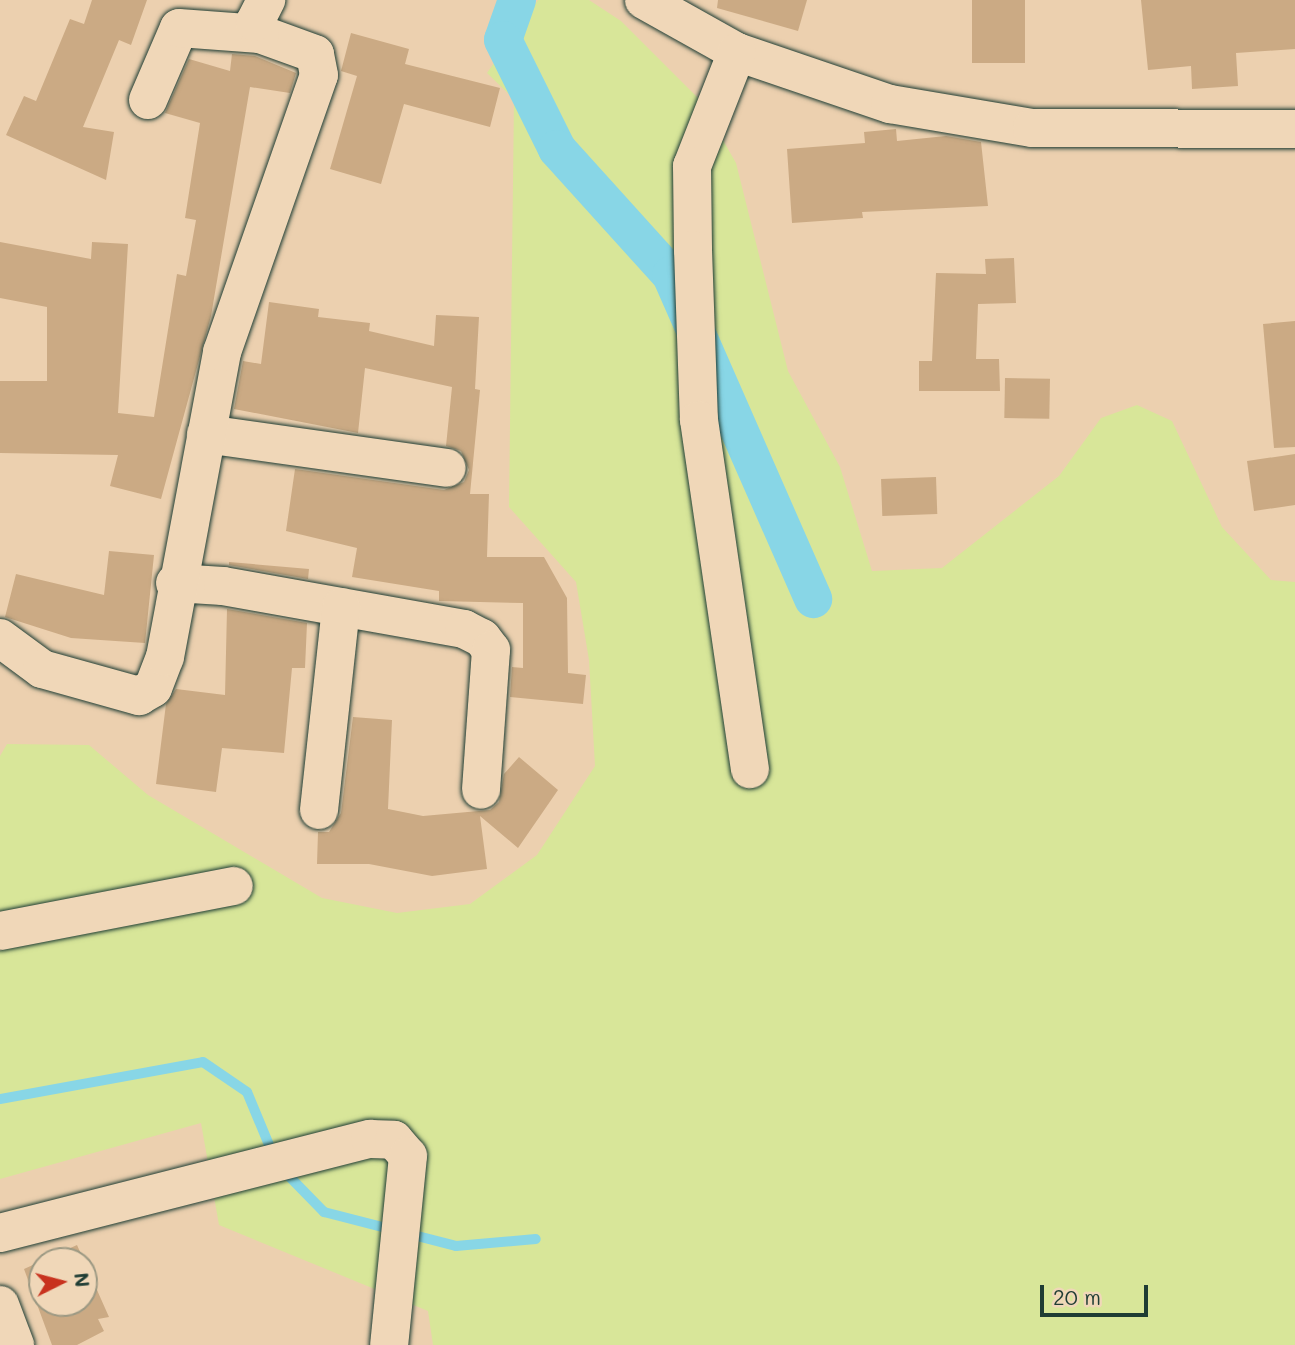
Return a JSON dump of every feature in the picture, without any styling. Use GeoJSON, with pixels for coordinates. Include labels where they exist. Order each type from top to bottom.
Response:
{"type":"FeatureCollection","features":[{"type":"Feature","properties":{"kind":"street"},"geometry":{"type":"LineString","coordinates":[[644,0],[737,52],[890,104],[1032,128],[1295,129]]}},
{"type":"Feature","properties":{"kind":"street"},"geometry":{"type":"LineString","coordinates":[[0,638],[42,669],[139,696],[153,688],[165,657],[175,583],[222,352],[318,75],[315,54],[263,17],[179,29],[148,100]]}},
{"type":"Feature","properties":{"kind":"street"},"geometry":{"type":"LineString","coordinates":[[737,52],[692,166],[693,250],[699,420],[750,769]]}},
{"type":"Feature","properties":{"kind":"street"},"geometry":{"type":"LineString","coordinates":[[206,434],[447,468]]}},
{"type":"Feature","properties":{"kind":"street"},"geometry":{"type":"LineString","coordinates":[[175,583],[341,607],[464,629],[491,650],[481,790]]}},
{"type":"Feature","properties":{"kind":"street"},"geometry":{"type":"LineString","coordinates":[[319,810],[341,607]]}},
{"type":"Feature","properties":{"kind":"street"},"geometry":{"type":"LineString","coordinates":[[0,931],[234,886]]}},
{"type":"Feature","properties":{"kind":"street"},"geometry":{"type":"LineString","coordinates":[[0,1233],[370,1139],[394,1140],[408,1156],[389,1345]]}},
{"type":"Feature","properties":{"kind":"street"},"geometry":{"type":"LineString","coordinates":[[0,1305],[15,1345]]}},
{"type":"Feature","properties":{"kind":"green space"},"geometry":{"type":"Polygon","coordinates":[[[538,0],[589,0],[621,21],[700,100],[736,163],[788,371],[840,467],[872,571],[942,568],[1059,476],[1101,418],[1137,405],[1172,421],[1222,527],[1271,580],[1295,582],[1295,1345],[433,1345],[428,1311],[219,1225],[201,1123],[0,1179],[0,756],[7,744],[89,745],[148,795],[322,898],[397,913],[470,904],[537,855],[595,766],[589,660],[576,582],[509,507],[514,99],[487,73],[538,0]]]}},
{"type":"Feature","properties":{"kind":"building"},"geometry":{"type":"Polygon","coordinates":[[[92,0],[147,0],[131,45],[119,40],[83,127],[114,132],[106,180],[6,135],[24,96],[36,101],[70,19],[84,24],[92,0]]]}},
{"type":"Feature","properties":{"kind":"building"},"geometry":{"type":"Polygon","coordinates":[[[718,0],[807,0],[798,31],[717,8],[718,0]]]}},
{"type":"Feature","properties":{"kind":"building"},"geometry":{"type":"Polygon","coordinates":[[[972,0],[1025,0],[1025,63],[972,63],[972,0]]]}},
{"type":"Feature","properties":{"kind":"building"},"geometry":{"type":"Polygon","coordinates":[[[1141,0],[1295,0],[1295,49],[1236,53],[1238,86],[1192,89],[1191,66],[1148,70],[1141,0]]]}},
{"type":"Feature","properties":{"kind":"building"},"geometry":{"type":"Polygon","coordinates":[[[351,33],[409,49],[405,64],[500,88],[490,127],[404,104],[381,184],[330,169],[357,76],[341,71],[351,33]]]}},
{"type":"Feature","properties":{"kind":"building"},"geometry":{"type":"Polygon","coordinates":[[[232,54],[255,56],[296,73],[290,93],[250,87],[211,316],[161,499],[110,486],[118,455],[0,453],[0,381],[47,381],[47,307],[0,298],[0,242],[91,259],[92,242],[128,244],[118,413],[154,417],[177,274],[186,276],[196,220],[185,218],[200,123],[165,113],[189,59],[230,71],[232,54]]]}},
{"type":"Feature","properties":{"kind":"building"},"geometry":{"type":"Polygon","coordinates":[[[896,129],[897,141],[946,136],[981,142],[988,206],[862,212],[863,218],[792,223],[787,149],[865,143],[864,132],[896,129]]]}},
{"type":"Feature","properties":{"kind":"building"},"geometry":{"type":"Polygon","coordinates":[[[1014,258],[1016,303],[978,304],[976,359],[999,359],[1000,391],[919,391],[919,361],[932,361],[936,273],[986,274],[985,259],[1014,258]]]}},
{"type":"Feature","properties":{"kind":"building"},"geometry":{"type":"Polygon","coordinates":[[[269,302],[319,309],[318,317],[370,323],[369,331],[434,346],[436,315],[479,317],[475,389],[480,390],[470,494],[489,494],[487,557],[544,557],[567,598],[568,673],[586,675],[583,704],[510,697],[512,667],[523,668],[523,603],[439,601],[439,591],[352,577],[357,548],[286,531],[295,469],[444,490],[464,482],[469,470],[461,451],[446,446],[452,387],[365,368],[358,433],[234,409],[243,361],[261,364],[269,302]]]}},
{"type":"Feature","properties":{"kind":"building"},"geometry":{"type":"Polygon","coordinates":[[[1295,321],[1295,447],[1274,448],[1263,324],[1295,321]]]}},
{"type":"Feature","properties":{"kind":"building"},"geometry":{"type":"Polygon","coordinates":[[[1005,378],[1050,379],[1049,419],[1004,418],[1005,378]]]}},
{"type":"Feature","properties":{"kind":"building"},"geometry":{"type":"Polygon","coordinates":[[[1295,454],[1295,505],[1254,511],[1247,461],[1295,454]]]}},
{"type":"Feature","properties":{"kind":"building"},"geometry":{"type":"Polygon","coordinates":[[[936,477],[937,514],[882,516],[881,479],[936,477]]]}},
{"type":"Feature","properties":{"kind":"building"},"geometry":{"type":"Polygon","coordinates":[[[109,551],[154,555],[145,643],[71,638],[5,617],[16,574],[104,595],[109,551]]]}},
{"type":"Feature","properties":{"kind":"building"},"geometry":{"type":"Polygon","coordinates":[[[229,562],[309,569],[308,579],[229,565],[229,562]]]}},
{"type":"Feature","properties":{"kind":"building"},"geometry":{"type":"Polygon","coordinates":[[[227,609],[307,623],[305,668],[292,668],[284,753],[222,748],[216,792],[156,784],[166,704],[176,689],[225,695],[227,609]]]}},
{"type":"Feature","properties":{"kind":"building"},"geometry":{"type":"Polygon","coordinates":[[[353,717],[392,720],[388,809],[423,816],[490,810],[499,802],[504,774],[519,757],[558,790],[518,848],[480,816],[487,869],[432,876],[369,864],[317,864],[318,832],[329,832],[341,813],[353,717]]]}},
{"type":"Feature","properties":{"kind":"building"},"geometry":{"type":"Polygon","coordinates":[[[98,1292],[109,1317],[98,1319],[104,1331],[77,1345],[52,1345],[42,1317],[98,1317],[98,1292]]]}},
{"type":"Feature","properties":{"kind":"waterway"},"geometry":{"type":"LineString","coordinates":[[517,0],[503,40],[557,149],[671,275],[813,599]]}},
{"type":"Feature","properties":{"kind":"waterway"},"geometry":{"type":"LineString","coordinates":[[0,1099],[203,1062],[247,1092],[274,1157]]}},
{"type":"Feature","properties":{"kind":"waterway"},"geometry":{"type":"LineString","coordinates":[[283,1170],[324,1212],[456,1246],[536,1239]]}}]}
